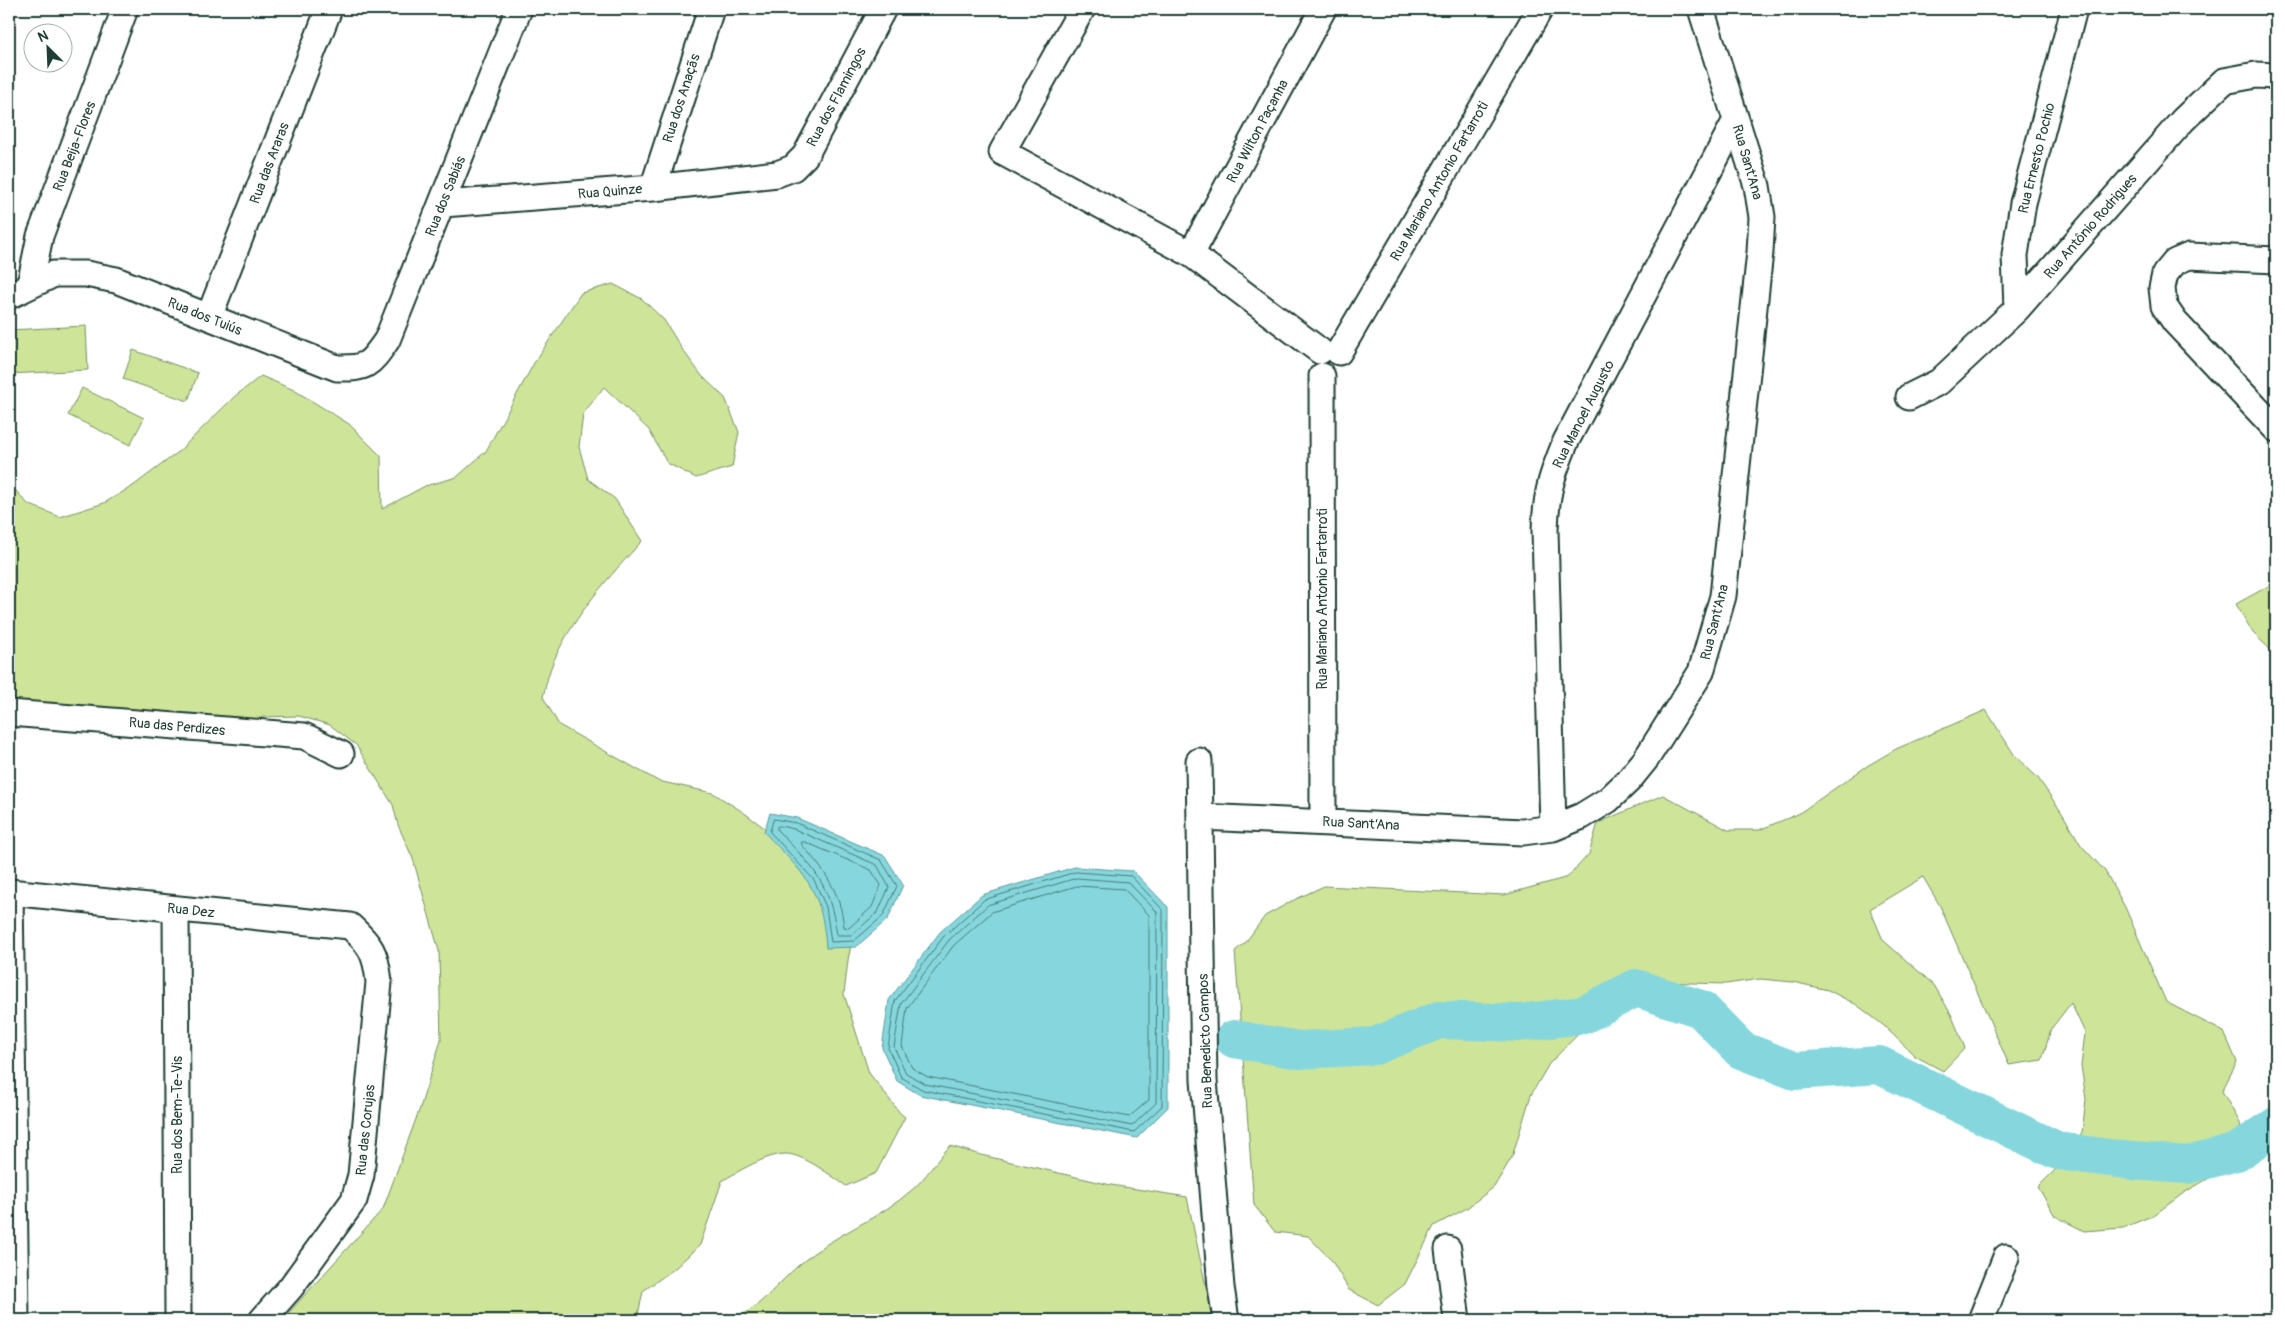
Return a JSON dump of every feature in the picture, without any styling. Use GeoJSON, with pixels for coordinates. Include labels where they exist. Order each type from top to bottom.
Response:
{"type":"FeatureCollection","features":[{"type":"Feature","properties":{"kind":"street","name":"Rua Beija-Flores"},"geometry":{"type":"LineString","coordinates":[[19,291],[125,9]]}},
{"type":"Feature","properties":{"kind":"street","name":"Rua das Araras"},"geometry":{"type":"LineString","coordinates":[[209,317],[329,9]]}},
{"type":"Feature","properties":{"kind":"street","name":"Rua dos Sabiás"},"geometry":{"type":"LineString","coordinates":[[354,369],[371,363],[388,340],[519,9]]}},
{"type":"Feature","properties":{"kind":"street","name":"Rua dos Anaçãs"},"geometry":{"type":"LineString","coordinates":[[653,188],[711,9]]}},
{"type":"Feature","properties":{"kind":"street","name":"Rua dos Flamingos"},"geometry":{"type":"LineString","coordinates":[[777,174],[793,168],[805,156],[883,9]]}},
{"type":"Feature","properties":{"kind":"street"},"geometry":{"type":"LineString","coordinates":[[1082,9],[1002,152],[1191,254],[1330,352]]}},
{"type":"Feature","properties":{"kind":"street","name":"Rua Wilton Paçanha"},"geometry":{"type":"LineString","coordinates":[[1191,254],[1323,9]]}},
{"type":"Feature","properties":{"kind":"street","name":"Rua Mariano Antonio Fartarroti"},"geometry":{"type":"LineString","coordinates":[[1322,821],[1322,376],[1328,378],[1340,373],[1344,367],[1343,358],[1330,352],[1540,9]]}},
{"type":"Feature","properties":{"kind":"street","name":"Rua Sant’Ana"},"geometry":{"type":"LineString","coordinates":[[1201,817],[1266,821],[1322,821],[1522,832],[1553,828],[1582,816],[1608,800],[1629,780],[1646,759],[1701,672],[1721,605],[1760,252],[1762,216],[1757,186],[1701,9]]}},
{"type":"Feature","properties":{"kind":"street","name":"Rua Ernesto Pochio"},"geometry":{"type":"LineString","coordinates":[[2017,309],[2014,255],[2023,203],[2074,9]]}},
{"type":"Feature","properties":{"kind":"street","name":"Rua Antônio Rodrigues"},"geometry":{"type":"LineString","coordinates":[[1909,397],[1946,376],[2017,309],[2183,120],[2224,81],[2256,75],[2276,76]]}},
{"type":"Feature","properties":{"kind":"street","name":"Rua Manoel Augusto"},"geometry":{"type":"LineString","coordinates":[[1553,828],[1545,530],[1546,500],[1552,475],[1566,441],[1736,120]]}},
{"type":"Feature","properties":{"kind":"street","name":"Rua Quinze"},"geometry":{"type":"LineString","coordinates":[[443,204],[653,188],[777,174]]}},
{"type":"Feature","properties":{"kind":"street"},"geometry":{"type":"LineString","coordinates":[[2276,260],[2189,256],[2175,262],[2165,274],[2162,288],[2164,306],[2175,322],[2276,429]]}},
{"type":"Feature","properties":{"kind":"street","name":"Rua dos Tuiús"},"geometry":{"type":"LineString","coordinates":[[19,291],[54,274],[86,274],[116,280],[337,368],[354,369]]}},
{"type":"Feature","properties":{"kind":"street","name":"Rua das Perdizes"},"geometry":{"type":"LineString","coordinates":[[9,713],[304,736],[341,754]]}},
{"type":"Feature","properties":{"kind":"street","name":"Rua Benedicto Campos"},"geometry":{"type":"LineString","coordinates":[[1199,761],[1204,1080],[1221,1287],[1226,1320]]}},
{"type":"Feature","properties":{"kind":"street"},"geometry":{"type":"LineString","coordinates":[[10,892],[16,1320]]}},
{"type":"Feature","properties":{"kind":"street","name":"Rua Dez"},"geometry":{"type":"LineString","coordinates":[[10,892],[350,926],[367,942]]}},
{"type":"Feature","properties":{"kind":"street","name":"Rua dos Bem-Te-Vis"},"geometry":{"type":"LineString","coordinates":[[176,909],[178,1320]]}},
{"type":"Feature","properties":{"kind":"street","name":"Rua das Corujas"},"geometry":{"type":"LineString","coordinates":[[262,1320],[291,1287],[354,1200],[362,1175],[379,982],[377,959],[367,942]]}},
{"type":"Feature","properties":{"kind":"street"},"geometry":{"type":"LineString","coordinates":[[1448,1249],[1457,1320]]}},
{"type":"Feature","properties":{"kind":"street"},"geometry":{"type":"LineString","coordinates":[[1981,1320],[2006,1257]]}},
{"type":"Feature","properties":{"kind":"green space"},"geometry":{"type":"Polygon","coordinates":[[[613,284],[642,299],[664,320],[702,376],[725,398],[739,432],[732,467],[696,478],[667,463],[649,430],[604,387],[583,414],[579,447],[588,479],[615,499],[642,541],[605,582],[572,627],[552,664],[543,697],[559,725],[658,781],[713,793],[743,812],[816,866],[855,926],[844,994],[869,1073],[905,1117],[876,1173],[846,1186],[808,1161],[785,1154],[761,1160],[722,1181],[700,1245],[674,1269],[643,1291],[637,1320],[282,1320],[383,1209],[420,1108],[441,1040],[439,951],[413,859],[398,825],[393,805],[356,745],[330,725],[299,716],[263,717],[256,721],[9,717],[9,483],[28,504],[60,517],[104,503],[133,486],[177,453],[234,397],[261,376],[294,390],[349,424],[381,456],[382,509],[425,486],[457,477],[486,451],[534,363],[581,293],[613,284]]]}},
{"type":"Feature","properties":{"kind":"green space"},"geometry":{"type":"Polygon","coordinates":[[[86,326],[88,370],[9,374],[9,330],[86,326]]]}},
{"type":"Feature","properties":{"kind":"green space"},"geometry":{"type":"Polygon","coordinates":[[[133,350],[198,373],[188,401],[123,379],[133,350]]]}},
{"type":"Feature","properties":{"kind":"green space"},"geometry":{"type":"Polygon","coordinates":[[[82,388],[144,418],[130,445],[68,415],[82,388]]]}},
{"type":"Feature","properties":{"kind":"green space"},"geometry":{"type":"Polygon","coordinates":[[[2276,582],[2276,655],[2253,633],[2236,604],[2276,582]]]}},
{"type":"Feature","properties":{"kind":"green space"},"geometry":{"type":"Polygon","coordinates":[[[1986,710],[2015,756],[2038,778],[2081,845],[2105,871],[2125,907],[2166,1002],[2224,1032],[2237,1062],[2222,1091],[2240,1123],[2246,1157],[2185,1192],[2154,1215],[2123,1228],[2084,1231],[2055,1216],[2038,1187],[2060,1165],[2082,1132],[2086,1099],[2081,1066],[2085,1033],[2071,1003],[2051,1029],[2042,1060],[2009,1065],[1940,906],[1923,877],[1870,909],[1883,940],[1934,985],[1951,1014],[1965,1048],[1943,1071],[1915,1056],[1883,1025],[1857,1005],[1828,990],[1793,982],[1760,979],[1726,984],[1658,982],[1620,998],[1593,1019],[1549,1064],[1531,1095],[1512,1157],[1494,1187],[1467,1208],[1434,1226],[1405,1284],[1378,1305],[1349,1290],[1332,1261],[1308,1236],[1275,1232],[1254,1205],[1235,951],[1245,943],[1265,916],[1324,886],[1504,895],[1568,877],[1589,854],[1598,823],[1663,795],[1728,830],[1759,830],[1798,814],[1867,766],[1896,749],[1986,710]]]}},
{"type":"Feature","properties":{"kind":"green space"},"geometry":{"type":"Polygon","coordinates":[[[950,1146],[1111,1185],[1187,1197],[1213,1320],[1124,1320],[1101,1316],[1078,1320],[733,1320],[752,1309],[812,1254],[900,1200],[918,1185],[950,1146]]]}},
{"type":"Feature","properties":{"kind":"water"},"geometry":{"type":"Polygon","coordinates":[[[770,813],[797,818],[885,856],[903,885],[888,919],[856,947],[826,948],[820,910],[809,883],[790,859],[764,832],[770,813]]]}},
{"type":"Feature","properties":{"kind":"water"},"geometry":{"type":"Polygon","coordinates":[[[1075,867],[1133,871],[1168,907],[1168,1107],[1137,1138],[920,1095],[897,1081],[882,1048],[889,1000],[940,932],[982,895],[1075,867]]]}},
{"type":"Feature","properties":{"kind":"waterway"},"geometry":{"type":"LineString","coordinates":[[1234,1039],[1299,1050],[1375,1046],[1439,1020],[1519,1023],[1583,1015],[1636,988],[1701,1009],[1741,1050],[1795,1071],[1879,1065],[2058,1151],[2132,1161],[2188,1165],[2237,1152],[2276,1126]]}}]}
